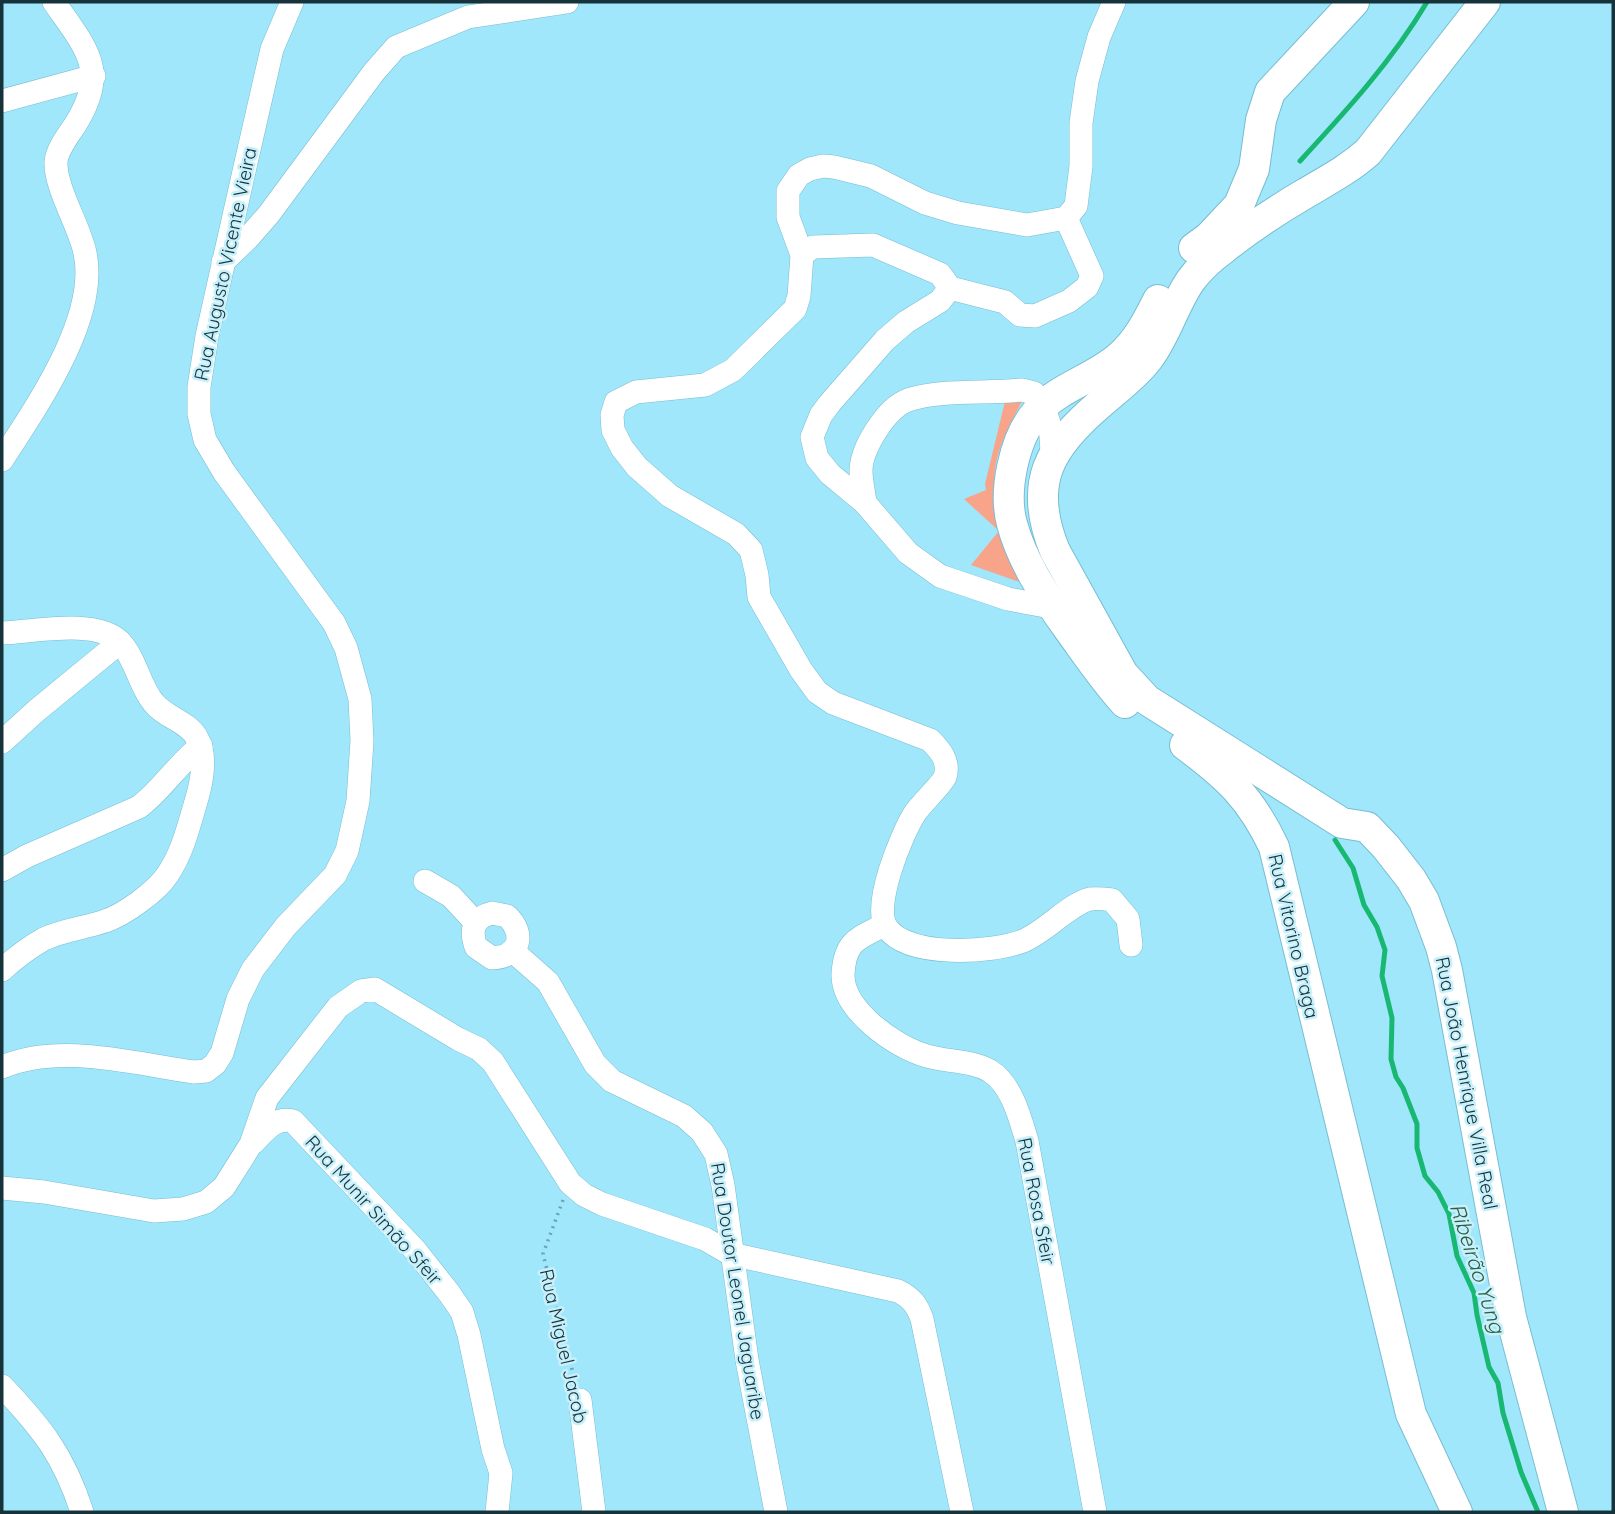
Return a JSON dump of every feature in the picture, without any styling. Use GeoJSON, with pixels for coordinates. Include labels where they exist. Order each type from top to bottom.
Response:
{"type":"FeatureCollection","features":[{"type":"Feature","properties":{"kind":"main road","name":"Rua Vitorino Braga"},"geometry":{"type":"LineString","coordinates":[[1354,2],[1270,92],[1261,120],[1254,169],[1239,205],[1176,269],[1141,331],[1121,356],[1108,366],[1059,392],[1026,428],[1014,456],[1010,488],[1011,521],[1018,542],[1051,607],[1105,682],[1133,711],[1193,751],[1239,789],[1273,846],[1411,1415],[1457,1512]]}},
{"type":"Feature","properties":{"kind":"main road"},"geometry":{"type":"LineString","coordinates":[[1052,454],[1077,424],[1148,359],[1191,280],[1220,251],[1303,194],[1350,168],[1368,152],[1485,2]]}},
{"type":"Feature","properties":{"kind":"main road","name":"Rua João Henrique Villa Real"},"geometry":{"type":"LineString","coordinates":[[1052,454],[1044,481],[1043,508],[1048,534],[1123,674],[1147,700],[1342,823],[1367,827],[1411,879],[1424,901],[1447,970],[1511,1317],[1563,1512]]}},
{"type":"Feature","properties":{"kind":"street"},"geometry":{"type":"LineString","coordinates":[[2,460],[64,354],[85,302],[88,272],[85,250],[59,180],[56,162],[60,149],[87,106],[93,89],[93,76],[86,51],[54,2]]}},
{"type":"Feature","properties":{"kind":"street","name":"Rua Augusto Vicente Vieira"},"geometry":{"type":"LineString","coordinates":[[2,1067],[37,1057],[65,1054],[194,1072],[205,1071],[215,1065],[222,1053],[238,999],[253,969],[286,926],[335,875],[347,851],[358,801],[362,741],[360,699],[346,648],[334,623],[224,472],[205,440],[199,414],[199,387],[206,337],[272,49],[292,2]]}},
{"type":"Feature","properties":{"kind":"street"},"geometry":{"type":"LineString","coordinates":[[223,262],[269,214],[374,72],[396,47],[466,9],[566,2]]}},
{"type":"Feature","properties":{"kind":"street"},"geometry":{"type":"LineString","coordinates":[[1114,2],[1099,37],[1087,81],[1081,123],[1081,166],[1076,206],[1066,218],[1027,225],[958,213],[925,203],[871,176],[823,166],[810,169],[799,175],[788,191],[788,217],[803,255],[795,309],[733,370],[705,385],[636,391],[616,402],[612,415],[613,430],[622,448],[637,467],[670,496],[736,534],[751,550],[759,597],[801,670],[817,692],[833,703],[930,740],[942,752],[946,766],[944,779],[905,829],[884,899],[881,912],[884,925],[894,936],[907,943],[937,950],[997,948],[1023,941],[1090,899],[1112,900],[1128,919],[1131,945]]}},
{"type":"Feature","properties":{"kind":"street"},"geometry":{"type":"LineString","coordinates":[[2,101],[93,76]]}},
{"type":"Feature","properties":{"kind":"street"},"geometry":{"type":"LineString","coordinates":[[803,255],[813,247],[873,246],[940,274],[950,288],[1005,302],[1020,315],[1035,316],[1069,301],[1087,287],[1091,276],[1066,218]]}},
{"type":"Feature","properties":{"kind":"street"},"geometry":{"type":"LineString","coordinates":[[950,288],[940,301],[906,322],[885,340],[830,403],[812,437],[817,458],[830,474],[865,503],[908,553],[940,576],[1007,599],[1051,607]]}},
{"type":"Feature","properties":{"kind":"street"},"geometry":{"type":"LineString","coordinates":[[865,503],[861,468],[866,452],[876,429],[905,401],[928,396],[1023,390],[1034,393],[1052,430],[1052,454]]}},
{"type":"Feature","properties":{"kind":"street"},"geometry":{"type":"LineString","coordinates":[[2,633],[83,628],[106,632],[120,642],[150,700],[162,713],[190,730],[201,746],[203,767],[197,799],[181,853],[167,877],[136,904],[107,921],[46,938],[20,954],[2,970]]}},
{"type":"Feature","properties":{"kind":"street"},"geometry":{"type":"LineString","coordinates":[[2,742],[120,642]]}},
{"type":"Feature","properties":{"kind":"street"},"geometry":{"type":"LineString","coordinates":[[2,870],[27,856],[138,807],[152,797],[186,758],[201,746]]}},
{"type":"Feature","properties":{"kind":"street"},"geometry":{"type":"LineString","coordinates":[[425,881],[451,896],[475,922]]}},
{"type":"Feature","properties":{"kind":"street"},"geometry":{"type":"LineString","coordinates":[[492,913],[507,916],[516,928],[514,952],[492,958],[480,951],[476,947],[472,932],[475,922],[482,915],[492,913]]}},
{"type":"Feature","properties":{"kind":"street","name":"Rua Rosa Sfeir"},"geometry":{"type":"LineString","coordinates":[[884,925],[854,940],[844,955],[843,979],[851,1003],[870,1023],[896,1042],[925,1056],[973,1064],[990,1071],[1004,1084],[1021,1121],[1027,1141],[1095,1512]]}},
{"type":"Feature","properties":{"kind":"street","name":"Rua Doutor Leonel Jaguaribe"},"geometry":{"type":"LineString","coordinates":[[514,952],[548,982],[596,1064],[612,1082],[684,1116],[702,1132],[716,1154],[723,1185],[749,1373],[776,1512]]}},
{"type":"Feature","properties":{"kind":"street"},"geometry":{"type":"LineString","coordinates":[[2,1188],[44,1192],[154,1211],[183,1209],[205,1202],[224,1187],[251,1144],[267,1098],[338,1007],[361,991],[375,989],[479,1049],[493,1062],[570,1184],[584,1195],[602,1204],[705,1239],[731,1255],[898,1292],[910,1297],[922,1320],[962,1512]]}},
{"type":"Feature","properties":{"kind":"street","name":"Rua Munir Simão Sfeir"},"geometry":{"type":"LineString","coordinates":[[251,1144],[272,1124],[282,1119],[293,1121],[415,1250],[462,1312],[493,1449],[501,1473],[497,1512]]}},
{"type":"Feature","properties":{"kind":"street"},"geometry":{"type":"LineString","coordinates":[[2,1386],[36,1422],[58,1454],[75,1489],[82,1512]]}},
{"type":"Feature","properties":{"kind":"street","name":"Rua Miguel Jacob"},"geometry":{"type":"LineString","coordinates":[[580,1400],[594,1512]]}},
{"type":"Feature","properties":{"kind":"path","name":"Rua Miguel Jacob"},"geometry":{"type":"LineString","coordinates":[[570,1184],[544,1254],[580,1400]]}},
{"type":"Feature","properties":{"kind":"shaded area"},"geometry":{"type":"Polygon","coordinates":[[[1006,397],[1023,399],[999,451],[994,475],[995,491],[1002,523],[1025,584],[971,565],[999,531],[964,499],[986,490],[985,484],[1006,397]]]}},
{"type":"Feature","properties":{"kind":"waterway","name":"Ribeirão Yung"},"geometry":{"type":"LineString","coordinates":[[1300,161],[1384,65],[1427,2]]}},
{"type":"Feature","properties":{"kind":"waterway","name":"Ribeirão Yung"},"geometry":{"type":"LineString","coordinates":[[1335,840],[1353,868],[1364,905],[1377,927],[1385,950],[1382,976],[1392,1018],[1391,1059],[1417,1124],[1417,1148],[1425,1176],[1438,1192],[1449,1214],[1457,1256],[1474,1293],[1489,1367],[1498,1383],[1503,1413],[1521,1472],[1538,1512]]}}]}
